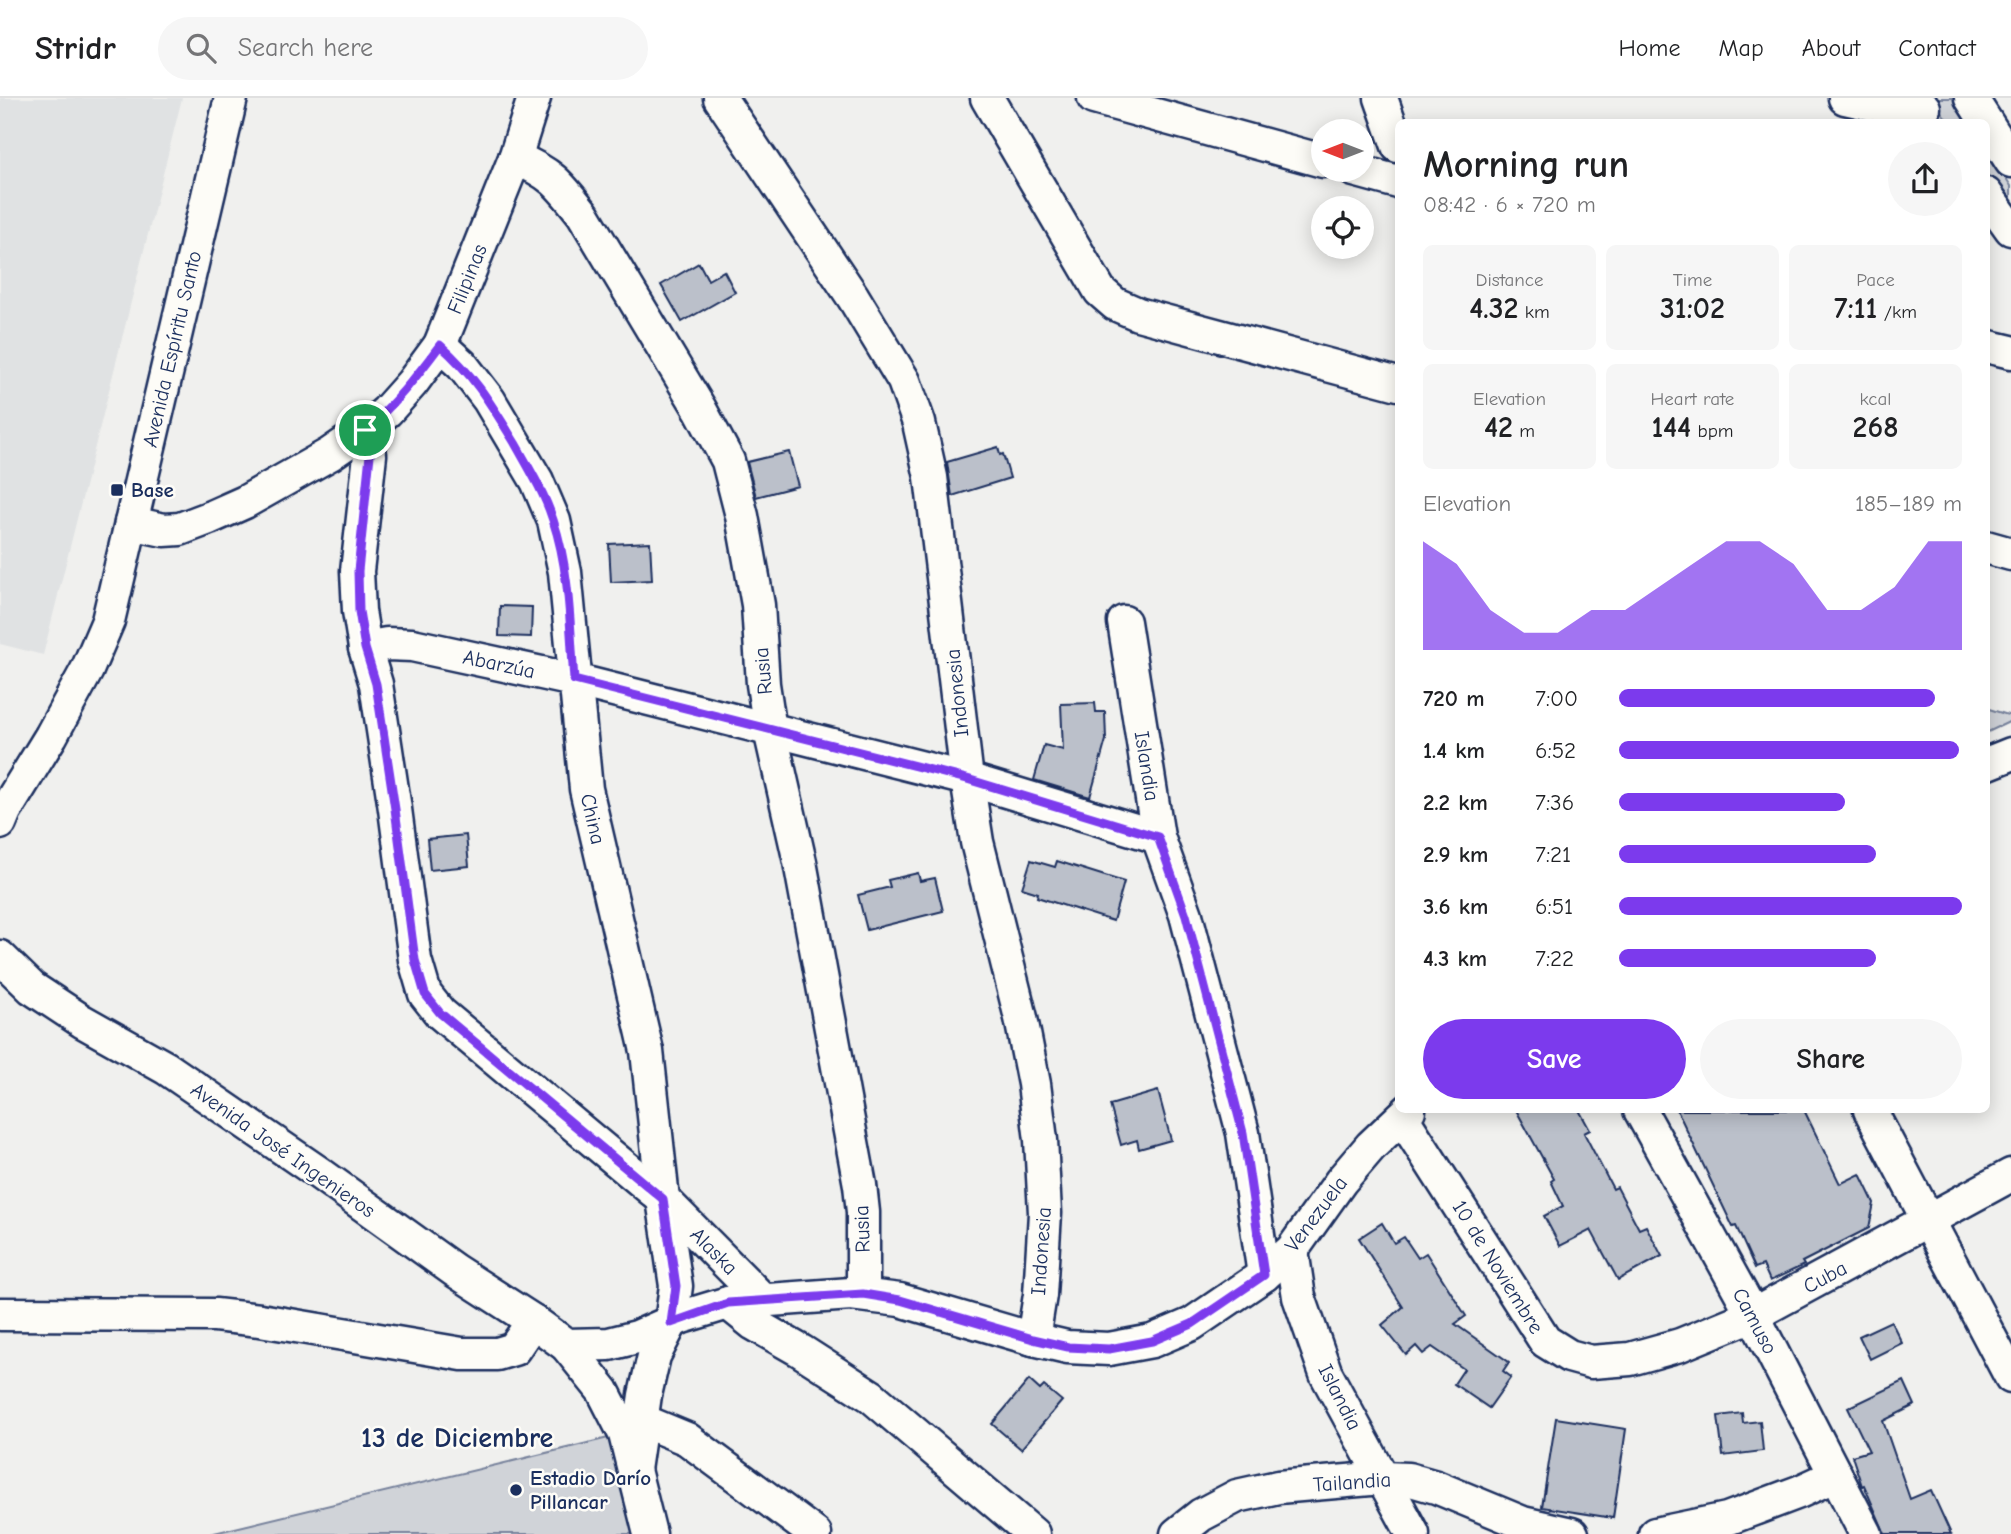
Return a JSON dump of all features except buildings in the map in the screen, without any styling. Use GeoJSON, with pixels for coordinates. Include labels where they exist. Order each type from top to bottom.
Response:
{"type":"FeatureCollection","features":[{"type":"Feature","properties":{"kind":"street","name":"Avenida Espíritu Santo"},"geometry":{"type":"LineString","coordinates":[[2,814],[51,737],[87,670],[108,621],[231,98]]}},
{"type":"Feature","properties":{"kind":"street","name":"Filipinas"},"geometry":{"type":"LineString","coordinates":[[131,523],[164,530],[180,529],[209,518],[245,502],[330,454],[387,411],[440,345],[515,158],[534,98]]}},
{"type":"Feature","properties":{"kind":"street","name":"Indonesia"},"geometry":{"type":"LineString","coordinates":[[720,98],[853,297],[904,381],[919,423],[931,477],[977,842],[1021,1018],[1034,1084],[1041,1140],[1045,1213],[1040,1295],[1033,1339]]}},
{"type":"Feature","properties":{"kind":"street"},"geometry":{"type":"LineString","coordinates":[[987,98],[1100,291],[1115,304],[1138,314],[1395,383]]}},
{"type":"Feature","properties":{"kind":"street"},"geometry":{"type":"LineString","coordinates":[[1094,98],[1311,158]]}},
{"type":"Feature","properties":{"kind":"street"},"geometry":{"type":"LineString","coordinates":[[1381,98],[1395,138]]}},
{"type":"Feature","properties":{"kind":"street"},"geometry":{"type":"LineString","coordinates":[[1845,98],[1868,104],[1925,110]]}},
{"type":"Feature","properties":{"kind":"street"},"geometry":{"type":"LineString","coordinates":[[1971,98],[1984,119]]}},
{"type":"Feature","properties":{"kind":"street"},"geometry":{"type":"LineString","coordinates":[[1990,128],[2011,161]]}},
{"type":"Feature","properties":{"kind":"street","name":"Rusia"},"geometry":{"type":"LineString","coordinates":[[515,158],[540,168],[560,184],[583,214],[728,461],[742,516],[758,605],[763,684],[770,730],[800,862],[860,1185],[863,1212],[863,1294]]}},
{"type":"Feature","properties":{"kind":"street"},"geometry":{"type":"LineString","coordinates":[[1374,175],[1395,181]]}},
{"type":"Feature","properties":{"kind":"street"},"geometry":{"type":"LineString","coordinates":[[1990,200],[2011,229]]}},
{"type":"Feature","properties":{"kind":"street","name":"China"},"geometry":{"type":"LineString","coordinates":[[440,345],[463,365],[489,400],[537,481],[554,521],[565,572],[586,789],[647,1051],[663,1199],[676,1286],[671,1323],[654,1356],[645,1395],[634,1470]]}},
{"type":"Feature","properties":{"kind":"street"},"geometry":{"type":"LineString","coordinates":[[1990,347],[2011,352]]}},
{"type":"Feature","properties":{"kind":"street","name":"Alaska"},"geometry":{"type":"LineString","coordinates":[[365,430],[370,455],[361,528],[359,611],[365,648],[378,696],[415,960],[425,994],[440,1013],[663,1199],[763,1300]]}},
{"type":"Feature","properties":{"kind":"street"},"geometry":{"type":"LineString","coordinates":[[1990,548],[2011,554]]}},
{"type":"Feature","properties":{"kind":"street","name":"Islandia"},"geometry":{"type":"LineString","coordinates":[[1124,622],[1158,837],[1186,915],[1243,1133],[1264,1275]]}},
{"type":"Feature","properties":{"kind":"street","name":"Abarzúa"},"geometry":{"type":"LineString","coordinates":[[365,648],[387,644],[412,645],[574,680],[967,779],[1158,837]]}},
{"type":"Feature","properties":{"kind":"street"},"geometry":{"type":"LineString","coordinates":[[1990,762],[2011,754]]}},
{"type":"Feature","properties":{"kind":"street","name":"Avenida José Ingenieros"},"geometry":{"type":"LineString","coordinates":[[0,957],[32,988],[82,1021],[166,1068],[454,1270],[566,1345],[603,1391],[625,1434],[650,1534]]}},
{"type":"Feature","properties":{"kind":"street","name":"Venezuela"},"geometry":{"type":"LineString","coordinates":[[566,1345],[609,1345],[728,1303],[863,1294],[900,1300],[1068,1347],[1109,1349],[1152,1341],[1192,1324],[1264,1275],[1292,1250],[1341,1181],[1371,1146],[1406,1113]]}},
{"type":"Feature","properties":{"kind":"street","name":"10 de Noviembre"},"geometry":{"type":"LineString","coordinates":[[1406,1113],[1545,1341],[1569,1356],[1591,1362],[1630,1359]]}},
{"type":"Feature","properties":{"kind":"street","name":"Camuso"},"geometry":{"type":"LineString","coordinates":[[1642,1113],[1753,1315],[1866,1534]]}},
{"type":"Feature","properties":{"kind":"street"},"geometry":{"type":"LineString","coordinates":[[1872,1113],[2011,1377]]}},
{"type":"Feature","properties":{"kind":"street","name":"Cuba"},"geometry":{"type":"LineString","coordinates":[[1630,1359],[1680,1346],[1753,1315],[2011,1175]]}},
{"type":"Feature","properties":{"kind":"street","name":"Islandia"},"geometry":{"type":"LineString","coordinates":[[1292,1250],[1299,1297],[1326,1374],[1413,1534]]}},
{"type":"Feature","properties":{"kind":"street","name":"Alaska"},"geometry":{"type":"LineString","coordinates":[[728,1303],[754,1324],[871,1396],[1033,1534]]}},
{"type":"Feature","properties":{"kind":"street"},"geometry":{"type":"LineString","coordinates":[[0,1314],[215,1315],[462,1354],[497,1354],[514,1349],[533,1321]]}},
{"type":"Feature","properties":{"kind":"street"},"geometry":{"type":"LineString","coordinates":[[641,1420],[687,1439],[815,1534]]}},
{"type":"Feature","properties":{"kind":"street"},"geometry":{"type":"LineString","coordinates":[[1655,1534],[1727,1518],[1799,1492],[1836,1475]]}},
{"type":"Feature","properties":{"kind":"street","name":"Tailandia"},"geometry":{"type":"LineString","coordinates":[[1177,1534],[1201,1515],[1237,1496],[1279,1487],[1382,1478],[1408,1479],[1436,1487],[1523,1523],[1572,1534]]}},
{"type":"Feature","properties":{"kind":"shaded area"},"geometry":{"type":"Polygon","coordinates":[[[0,98],[182,98],[43,655],[0,644],[0,98]]]}},
{"type":"Feature","properties":{"kind":"shaded area"},"geometry":{"type":"Polygon","coordinates":[[[1931,98],[1954,98],[1968,119],[1947,119],[1931,98]]]}},
{"type":"Feature","properties":{"kind":"shaded area"},"geometry":{"type":"Polygon","coordinates":[[[1990,153],[2011,186],[2011,210],[1990,181],[1990,153]]]}},
{"type":"Feature","properties":{"kind":"shaded area"},"geometry":{"type":"Polygon","coordinates":[[[1990,709],[2011,716],[2011,721],[1990,731],[1990,709]]]}},
{"type":"Feature","properties":{"kind":"shaded area","name":"Estadio Darío Pillancar"},"geometry":{"type":"Polygon","coordinates":[[[625,1434],[650,1534],[210,1534],[625,1434]]]}},
{"type":"Feature","properties":{"kind":"place","name":"Base"},"geometry":{"type":"Point","coordinates":[117,490]}},
{"type":"Feature","properties":{"kind":"place","name":"Estadio Darío Pillancar"},"geometry":{"type":"Point","coordinates":[516,1490]}},
{"type":"Feature","properties":{"kind":"district","name":"13 de Diciembre"},"geometry":{"type":"Point","coordinates":[457,1438]}},
{"type":"Feature","properties":{"kind":"route"},"geometry":{"type":"LineString","coordinates":[[440,345],[463,365],[489,400],[537,481],[554,521],[565,572],[574,680],[967,779],[1158,837],[1186,915],[1243,1133],[1264,1275],[1192,1324],[1152,1341],[1109,1349],[1068,1347],[900,1300],[863,1294],[728,1303],[671,1323],[676,1286],[663,1199],[440,1013],[425,994],[415,960],[376,684],[365,648],[359,611],[361,528],[370,455],[365,430],[387,411],[412,383],[440,345]]}}]}
